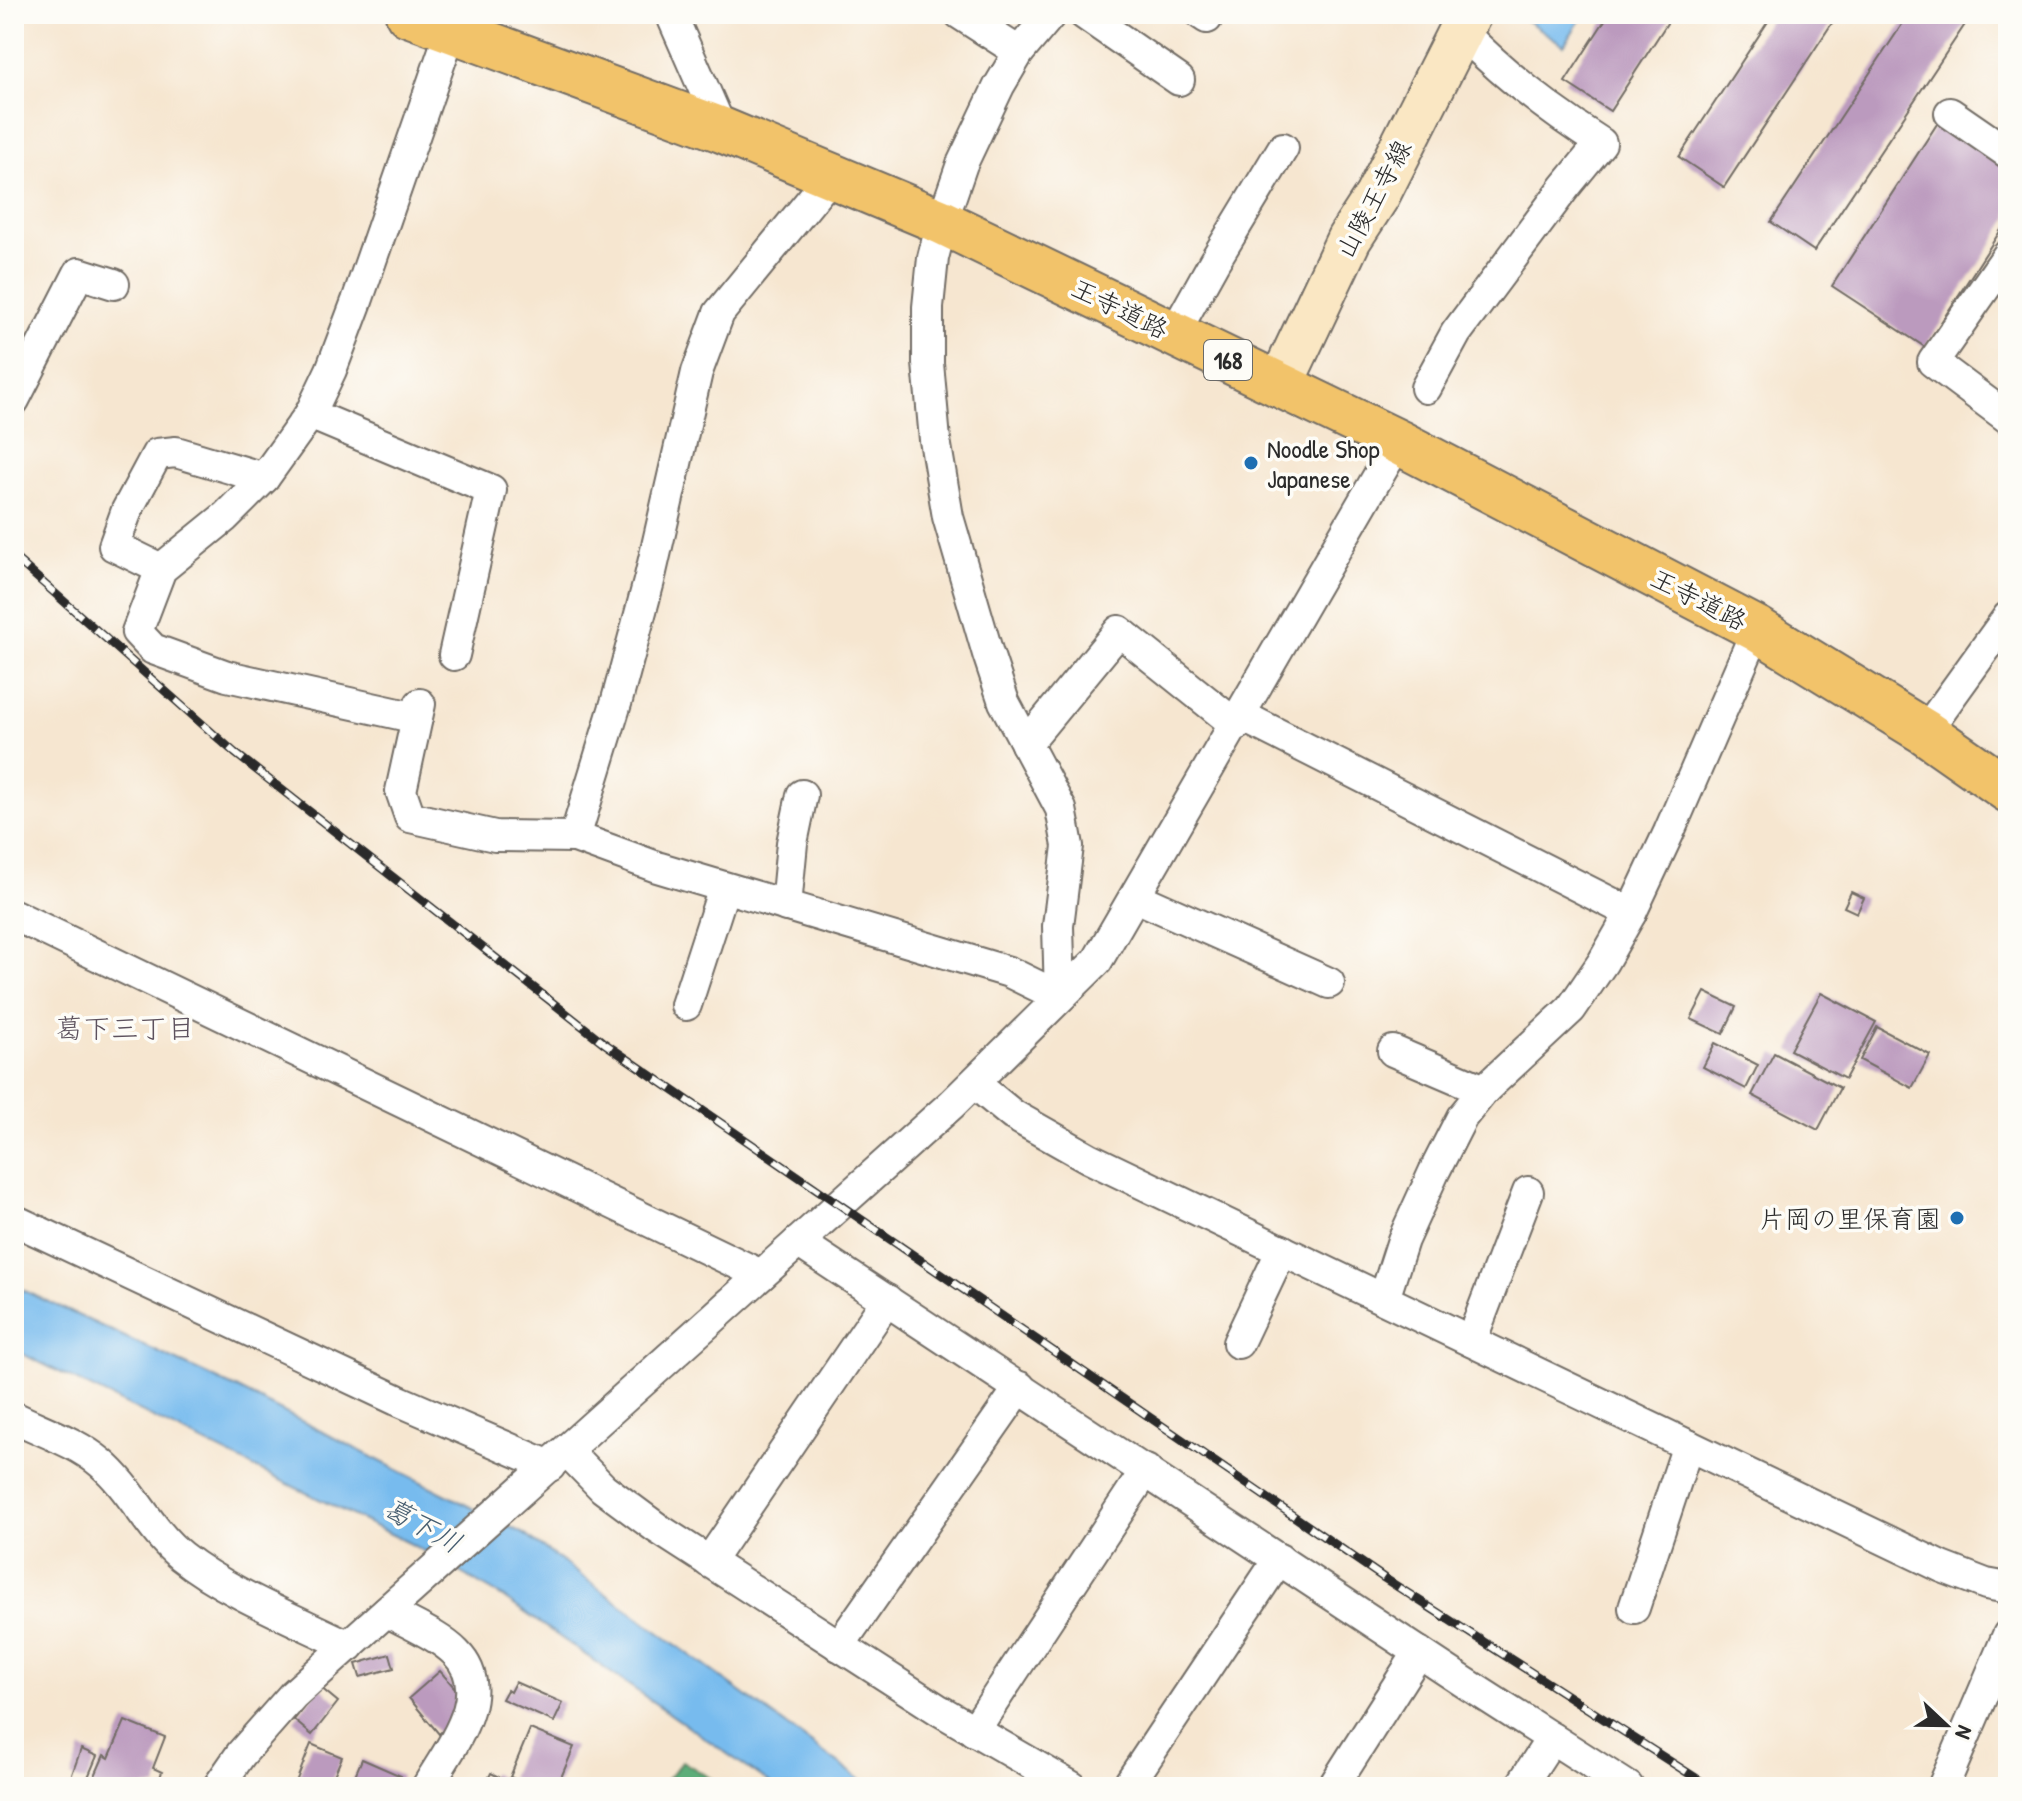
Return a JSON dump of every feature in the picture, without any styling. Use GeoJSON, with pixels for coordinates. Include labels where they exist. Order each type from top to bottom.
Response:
{"type":"FeatureCollection","features":[{"type":"Feature","properties":{"kind":"highway","name":"王寺道路"},"geometry":{"type":"LineString","coordinates":[[408,14],[452,22],[942,222],[1398,442],[1757,629],[1925,732],[2008,790]]}},
{"type":"Feature","properties":{"kind":"main road","name":"山陵王寺線"},"geometry":{"type":"LineString","coordinates":[[1280,385],[1349,239],[1377,196],[1465,23]]}},
{"type":"Feature","properties":{"kind":"street"},"geometry":{"type":"LineString","coordinates":[[671,14],[722,130]]}},
{"type":"Feature","properties":{"kind":"street"},"geometry":{"type":"LineString","coordinates":[[960,14],[1019,52]]}},
{"type":"Feature","properties":{"kind":"street"},"geometry":{"type":"LineString","coordinates":[[1051,14],[1019,52],[999,86],[962,164],[933,258],[928,307],[928,363],[948,517],[1004,702],[1061,809],[1068,846],[1058,926],[1060,997]]}},
{"type":"Feature","properties":{"kind":"street"},"geometry":{"type":"LineString","coordinates":[[1084,14],[1179,80]]}},
{"type":"Feature","properties":{"kind":"street"},"geometry":{"type":"LineString","coordinates":[[452,22],[352,315],[310,414],[264,478],[225,517],[161,569],[137,632],[153,649],[227,676],[418,711],[401,791],[410,817],[495,836],[575,837],[724,888],[1009,972],[1060,997]]}},
{"type":"Feature","properties":{"kind":"street"},"geometry":{"type":"LineString","coordinates":[[1426,388],[1456,333],[1601,143],[1553,113],[1498,70],[1465,23]]}},
{"type":"Feature","properties":{"kind":"street"},"geometry":{"type":"LineString","coordinates":[[1950,113],[2008,152]]}},
{"type":"Feature","properties":{"kind":"street"},"geometry":{"type":"LineString","coordinates":[[1174,334],[1283,148]]}},
{"type":"Feature","properties":{"kind":"street"},"geometry":{"type":"LineString","coordinates":[[575,837],[645,596],[697,372],[719,313],[831,176]]}},
{"type":"Feature","properties":{"kind":"street"},"geometry":{"type":"LineString","coordinates":[[2008,255],[1933,362],[2008,418]]}},
{"type":"Feature","properties":{"kind":"street"},"geometry":{"type":"LineString","coordinates":[[14,400],[79,273],[114,284]]}},
{"type":"Feature","properties":{"kind":"street"},"geometry":{"type":"LineString","coordinates":[[310,414],[491,490],[454,655]]}},
{"type":"Feature","properties":{"kind":"street"},"geometry":{"type":"LineString","coordinates":[[218,1787],[241,1754],[293,1695],[974,1083],[1097,961],[1398,442]]}},
{"type":"Feature","properties":{"kind":"street"},"geometry":{"type":"LineString","coordinates":[[161,569],[114,546],[127,510],[157,454],[176,452],[264,478]]}},
{"type":"Feature","properties":{"kind":"street"},"geometry":{"type":"LineString","coordinates":[[1925,732],[2008,617]]}},
{"type":"Feature","properties":{"kind":"street"},"geometry":{"type":"LineString","coordinates":[[1384,1299],[1403,1240],[1462,1117],[1484,1090],[1571,1009],[1631,913],[1664,845],[1757,629]]}},
{"type":"Feature","properties":{"kind":"street"},"geometry":{"type":"LineString","coordinates":[[1026,744],[1119,631],[1238,720],[1631,913]]}},
{"type":"Feature","properties":{"kind":"street"},"geometry":{"type":"LineString","coordinates":[[786,906],[792,843],[802,795]]}},
{"type":"Feature","properties":{"kind":"street"},"geometry":{"type":"LineString","coordinates":[[686,1005],[724,888]]}},
{"type":"Feature","properties":{"kind":"street"},"geometry":{"type":"LineString","coordinates":[[1136,897],[1329,983]]}},
{"type":"Feature","properties":{"kind":"street"},"geometry":{"type":"LineString","coordinates":[[14,915],[761,1275]]}},
{"type":"Feature","properties":{"kind":"street"},"geometry":{"type":"LineString","coordinates":[[1393,1051],[1484,1090]]}},
{"type":"Feature","properties":{"kind":"street"},"geometry":{"type":"LineString","coordinates":[[974,1083],[1013,1115],[1048,1137],[1942,1567],[1986,1584],[2008,1588]]}},
{"type":"Feature","properties":{"kind":"street"},"geometry":{"type":"LineString","coordinates":[[1471,1341],[1528,1192]]}},
{"type":"Feature","properties":{"kind":"street"},"geometry":{"type":"LineString","coordinates":[[14,1220],[397,1400],[558,1458],[657,1528],[839,1646],[974,1731],[1072,1787]]}},
{"type":"Feature","properties":{"kind":"street"},"geometry":{"type":"LineString","coordinates":[[798,1242],[1628,1787]]}},
{"type":"Feature","properties":{"kind":"street"},"geometry":{"type":"LineString","coordinates":[[1238,1343],[1282,1250]]}},
{"type":"Feature","properties":{"kind":"street"},"geometry":{"type":"LineString","coordinates":[[709,1562],[887,1300]]}},
{"type":"Feature","properties":{"kind":"street"},"geometry":{"type":"LineString","coordinates":[[839,1646],[1020,1387]]}},
{"type":"Feature","properties":{"kind":"street"},"geometry":{"type":"LineString","coordinates":[[14,1417],[102,1463],[165,1542],[183,1558],[243,1594],[349,1646]]}},
{"type":"Feature","properties":{"kind":"street"},"geometry":{"type":"LineString","coordinates":[[1634,1608],[1688,1445]]}},
{"type":"Feature","properties":{"kind":"street"},"geometry":{"type":"LineString","coordinates":[[974,1731],[1146,1470]]}},
{"type":"Feature","properties":{"kind":"street"},"geometry":{"type":"LineString","coordinates":[[1127,1787],[1279,1559]]}},
{"type":"Feature","properties":{"kind":"street"},"geometry":{"type":"LineString","coordinates":[[387,1611],[438,1639],[457,1654],[466,1669],[471,1704],[465,1722],[427,1787]]}},
{"type":"Feature","properties":{"kind":"street"},"geometry":{"type":"LineString","coordinates":[[1943,1787],[2008,1635]]}},
{"type":"Feature","properties":{"kind":"street"},"geometry":{"type":"LineString","coordinates":[[1333,1787],[1419,1652]]}},
{"type":"Feature","properties":{"kind":"street"},"geometry":{"type":"LineString","coordinates":[[1520,1787],[1552,1738]]}},
{"type":"Feature","properties":{"kind":"green space"},"geometry":{"type":"Polygon","coordinates":[[[682,1761],[725,1787],[661,1787],[682,1761]]]}},
{"type":"Feature","properties":{"kind":"water"},"geometry":{"type":"Polygon","coordinates":[[[1517,14],[1584,14],[1564,45],[1517,14]]]}},
{"type":"Feature","properties":{"kind":"water","name":"葛下川"},"geometry":{"type":"Polygon","coordinates":[[[14,1286],[236,1388],[524,1534],[871,1787],[775,1787],[501,1596],[409,1543],[14,1350],[14,1286]]]}},
{"type":"Feature","properties":{"kind":"building"},"geometry":{"type":"Polygon","coordinates":[[[1609,14],[1673,14],[1610,111],[1565,82],[1609,14]]]}},
{"type":"Feature","properties":{"kind":"building"},"geometry":{"type":"Polygon","coordinates":[[[1773,14],[1838,14],[1724,187],[1679,157],[1773,14]]]}},
{"type":"Feature","properties":{"kind":"building"},"geometry":{"type":"Polygon","coordinates":[[[1909,14],[1972,14],[1814,251],[1771,222],[1909,14]]]}},
{"type":"Feature","properties":{"kind":"building"},"geometry":{"type":"Polygon","coordinates":[[[1939,121],[2008,166],[2008,219],[1925,347],[1832,286],[1939,121]]]}},
{"type":"Feature","properties":{"kind":"building"},"geometry":{"type":"Polygon","coordinates":[[[1851,892],[1864,898],[1857,913],[1844,907],[1851,892]]]}},
{"type":"Feature","properties":{"kind":"building"},"geometry":{"type":"Polygon","coordinates":[[[1705,992],[1736,1007],[1723,1034],[1691,1019],[1705,992]]]}},
{"type":"Feature","properties":{"kind":"building"},"geometry":{"type":"Polygon","coordinates":[[[1821,993],[1876,1022],[1845,1079],[1790,1050],[1821,993]]]}},
{"type":"Feature","properties":{"kind":"building"},"geometry":{"type":"Polygon","coordinates":[[[1877,1027],[1930,1055],[1912,1088],[1860,1060],[1877,1027]]]}},
{"type":"Feature","properties":{"kind":"building"},"geometry":{"type":"Polygon","coordinates":[[[1715,1043],[1758,1065],[1746,1089],[1703,1067],[1715,1043]]]}},
{"type":"Feature","properties":{"kind":"building"},"geometry":{"type":"Polygon","coordinates":[[[1774,1053],[1840,1088],[1818,1130],[1752,1095],[1774,1053]]]}},
{"type":"Feature","properties":{"kind":"building"},"geometry":{"type":"Polygon","coordinates":[[[390,1654],[394,1668],[360,1677],[356,1664],[390,1654]]]}},
{"type":"Feature","properties":{"kind":"building"},"geometry":{"type":"Polygon","coordinates":[[[440,1671],[461,1695],[455,1700],[461,1708],[456,1719],[439,1734],[409,1698],[440,1671]]]}},
{"type":"Feature","properties":{"kind":"building"},"geometry":{"type":"Polygon","coordinates":[[[515,1682],[563,1703],[554,1722],[502,1699],[515,1682]]]}},
{"type":"Feature","properties":{"kind":"building"},"geometry":{"type":"Polygon","coordinates":[[[320,1687],[338,1702],[312,1735],[294,1720],[320,1687]]]}},
{"type":"Feature","properties":{"kind":"building"},"geometry":{"type":"Polygon","coordinates":[[[125,1721],[165,1737],[153,1768],[162,1772],[156,1787],[91,1785],[104,1755],[109,1758],[125,1721]]]}},
{"type":"Feature","properties":{"kind":"building"},"geometry":{"type":"Polygon","coordinates":[[[530,1729],[574,1747],[557,1787],[533,1787],[510,1777],[530,1729]]]}},
{"type":"Feature","properties":{"kind":"building"},"geometry":{"type":"Polygon","coordinates":[[[311,1744],[342,1757],[329,1787],[294,1787],[311,1744]]]}},
{"type":"Feature","properties":{"kind":"building"},"geometry":{"type":"Polygon","coordinates":[[[81,1749],[97,1756],[86,1782],[71,1777],[81,1749]]]}},
{"type":"Feature","properties":{"kind":"building"},"geometry":{"type":"Polygon","coordinates":[[[362,1759],[401,1776],[397,1787],[350,1787],[362,1759]]]}},
{"type":"Feature","properties":{"kind":"building"},"geometry":{"type":"Polygon","coordinates":[[[491,1773],[518,1787],[484,1787],[491,1773]]]}},
{"type":"Feature","properties":{"kind":"railway"},"geometry":{"type":"LineString","coordinates":[[14,557],[235,753],[604,1043],[1384,1578],[1710,1787]]}},
{"type":"Feature","properties":{"kind":"place","name":"Noodle Shop Japanese"},"geometry":{"type":"Point","coordinates":[1251,463]}},
{"type":"Feature","properties":{"kind":"place","name":"片岡の里保育園"},"geometry":{"type":"Point","coordinates":[1957,1218]}},
{"type":"Feature","properties":{"kind":"district","name":"葛下三丁目"},"geometry":{"type":"Point","coordinates":[125,1028]}}]}
